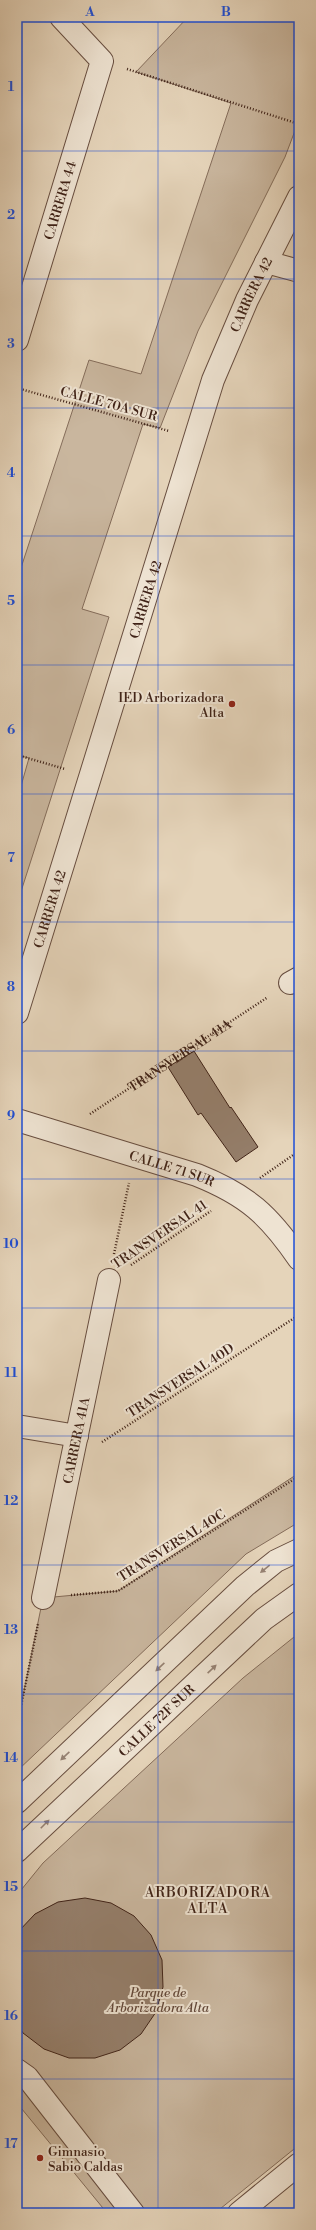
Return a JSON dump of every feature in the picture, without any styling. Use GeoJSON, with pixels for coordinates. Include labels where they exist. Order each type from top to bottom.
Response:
{"type":"FeatureCollection","features":[{"type":"Feature","properties":{"kind":"street"},"geometry":{"type":"LineString","coordinates":[[61,17],[102,61]]}},
{"type":"Feature","properties":{"kind":"street","name":"CARRERA 44"},"geometry":{"type":"LineString","coordinates":[[17,340],[102,61]]}},
{"type":"Feature","properties":{"kind":"street","name":"CARRERA 42"},"geometry":{"type":"LineString","coordinates":[[17,1013],[213,380],[230,337],[299,197]]}},
{"type":"Feature","properties":{"kind":"street"},"geometry":{"type":"LineString","coordinates":[[266,262],[299,271]]}},
{"type":"Feature","properties":{"kind":"street","name":"CALLE 71 SUR"},"geometry":{"type":"LineString","coordinates":[[17,1120],[197,1175],[237,1193],[253,1204],[272,1222],[299,1259]]}},
{"type":"Feature","properties":{"kind":"street","name":"CARRERA 41A"},"geometry":{"type":"LineString","coordinates":[[43,1598],[109,1280]]}},
{"type":"Feature","properties":{"kind":"street"},"geometry":{"type":"LineString","coordinates":[[17,1426],[77,1436]]}},
{"type":"Feature","properties":{"kind":"street"},"geometry":{"type":"LineString","coordinates":[[17,1802],[245,1586],[276,1561],[299,1550]]}},
{"type":"Feature","properties":{"kind":"street","name":"CALLE 72F SUR"},"geometry":{"type":"LineString","coordinates":[[17,1851],[264,1619],[299,1594]]}},
{"type":"Feature","properties":{"kind":"street"},"geometry":{"type":"LineString","coordinates":[[17,2070],[27,2077],[133,2213]]}},
{"type":"Feature","properties":{"kind":"street"},"geometry":{"type":"LineString","coordinates":[[238,2213],[299,2164]]}},
{"type":"Feature","properties":{"kind":"path"},"geometry":{"type":"LineString","coordinates":[[102,61],[299,124]]}},
{"type":"Feature","properties":{"kind":"path","name":"CALLE 70A SUR"},"geometry":{"type":"LineString","coordinates":[[17,388],[195,438]]}},
{"type":"Feature","properties":{"kind":"path"},"geometry":{"type":"LineString","coordinates":[[17,755],[90,776]]}},
{"type":"Feature","properties":{"kind":"path","name":"TRANSVERSAL 41A"},"geometry":{"type":"LineString","coordinates":[[61,1133],[295,981]]}},
{"type":"Feature","properties":{"kind":"path","name":"TRANSVERSAL 41"},"geometry":{"type":"LineString","coordinates":[[109,1280],[299,1151]]}},
{"type":"Feature","properties":{"kind":"path"},"geometry":{"type":"LineString","coordinates":[[109,1280],[135,1155]]}},
{"type":"Feature","properties":{"kind":"path","name":"TRANSVERSAL 40D"},"geometry":{"type":"LineString","coordinates":[[72,1462],[299,1315]]}},
{"type":"Feature","properties":{"kind":"path","name":"TRANSVERSAL 40C"},"geometry":{"type":"LineString","coordinates":[[43,1598],[118,1591],[299,1476]]}},
{"type":"Feature","properties":{"kind":"path"},"geometry":{"type":"LineString","coordinates":[[17,1725],[43,1598]]}},
{"type":"Feature","properties":{"kind":"green space"},"geometry":{"type":"Polygon","coordinates":[[[188,17],[299,17],[299,120],[285,157],[198,331],[160,428],[143,424],[82,609],[109,617],[17,904],[17,800],[29,758],[17,755],[17,580],[89,360],[141,374],[231,103],[136,72],[188,17]]]}},
{"type":"Feature","properties":{"kind":"green space"},"geometry":{"type":"Polygon","coordinates":[[[299,1473],[299,1522],[246,1554],[17,1771],[17,1725],[43,1598],[118,1591],[299,1473]]]}},
{"type":"Feature","properties":{"kind":"green space","name":"Parque de Arborizadora Alta"},"geometry":{"type":"Polygon","coordinates":[[[299,1633],[299,2145],[215,2213],[107,2213],[17,2103],[17,1895],[43,1863],[243,1678],[299,1633]]]}},
{"type":"Feature","properties":{"kind":"building"},"geometry":{"type":"Polygon","coordinates":[[[194,1051],[230,1108],[231,1107],[258,1147],[236,1162],[201,1113],[198,1115],[168,1067],[194,1051]]]}},
{"type":"Feature","properties":{"kind":"building"},"geometry":{"type":"Polygon","coordinates":[[[85,1898],[111,1903],[134,1916],[151,1935],[162,1960],[163,1987],[156,2012],[141,2034],[120,2050],[95,2058],[69,2058],[44,2049],[23,2033],[17,2023],[17,1933],[35,1914],[58,1902],[85,1898]]]}},
{"type":"Feature","properties":{"kind":"place","name":"IED Arborizadora Alta"},"geometry":{"type":"Point","coordinates":[232,704]}},
{"type":"Feature","properties":{"kind":"place","name":"Gimnasio Sabio Caldas"},"geometry":{"type":"Point","coordinates":[40,2158]}},
{"type":"Feature","properties":{"kind":"district","name":"ARBORIZADORA ALTA"},"geometry":{"type":"Point","coordinates":[208,1900]}}]}
